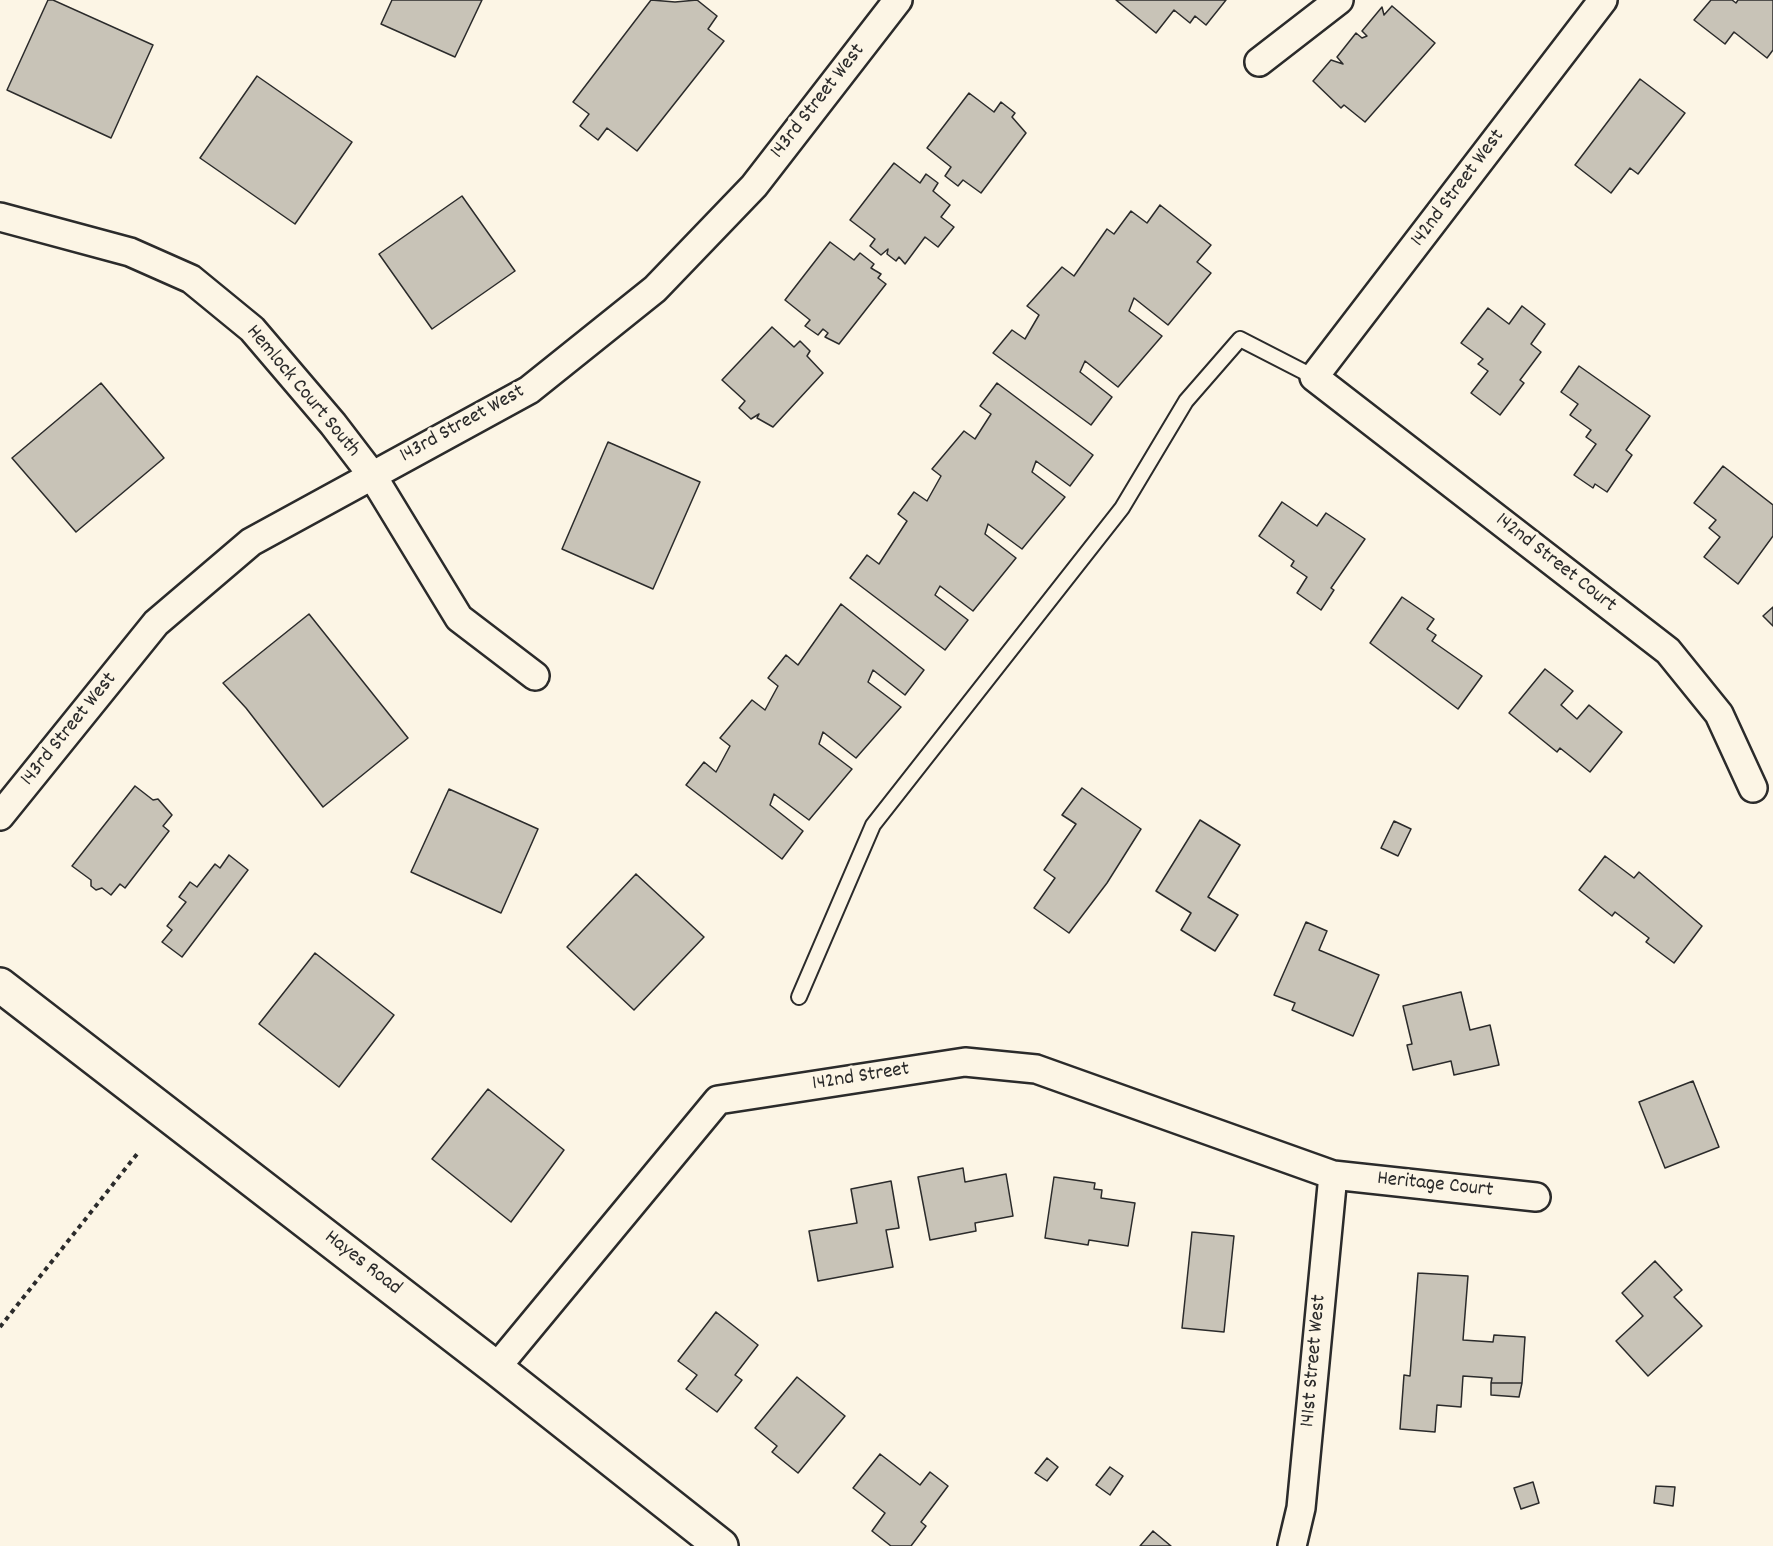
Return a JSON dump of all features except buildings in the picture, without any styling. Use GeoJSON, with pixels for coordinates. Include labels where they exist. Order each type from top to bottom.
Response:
{"type":"FeatureCollection","features":[{"type":"Feature","properties":{"kind":"street","name":"143rd Street West"},"geometry":{"type":"LineString","coordinates":[[0,816],[156,623],[251,542],[529,390],[655,289],[754,186],[898,0]]}},
{"type":"Feature","properties":{"kind":"street"},"geometry":{"type":"LineString","coordinates":[[1258,62],[1339,0]]}},
{"type":"Feature","properties":{"kind":"street","name":"142nd Street West"},"geometry":{"type":"LineString","coordinates":[[1314,377],[1603,0]]}},
{"type":"Feature","properties":{"kind":"street","name":"Hemlock Court South"},"geometry":{"type":"LineString","coordinates":[[0,217],[121,248],[191,279],[252,329],[333,424],[372,475],[459,618],[535,676]]}},
{"type":"Feature","properties":{"kind":"street","name":"142nd Street Court"},"geometry":{"type":"LineString","coordinates":[[1314,377],[1668,651],[1719,714],[1753,788]]}},
{"type":"Feature","properties":{"kind":"street","name":"Hayes Road"},"geometry":{"type":"LineString","coordinates":[[0,985],[496,1368],[721,1546]]}},
{"type":"Feature","properties":{"kind":"street","name":"142nd Street"},"geometry":{"type":"LineString","coordinates":[[496,1368],[718,1100],[965,1062],[1036,1069],[1333,1175]]}},
{"type":"Feature","properties":{"kind":"street","name":"Heritage Court"},"geometry":{"type":"LineString","coordinates":[[1333,1175],[1536,1197]]}},
{"type":"Feature","properties":{"kind":"street","name":"141st Street West"},"geometry":{"type":"LineString","coordinates":[[1292,1546],[1301,1508],[1333,1175]]}},
{"type":"Feature","properties":{"kind":"lane"},"geometry":{"type":"LineString","coordinates":[[799,997],[873,825],[1122,508],[1186,401],[1240,339],[1314,377]]}},
{"type":"Feature","properties":{"kind":"path"},"geometry":{"type":"LineString","coordinates":[[0,1327],[137,1154]]}}]}
